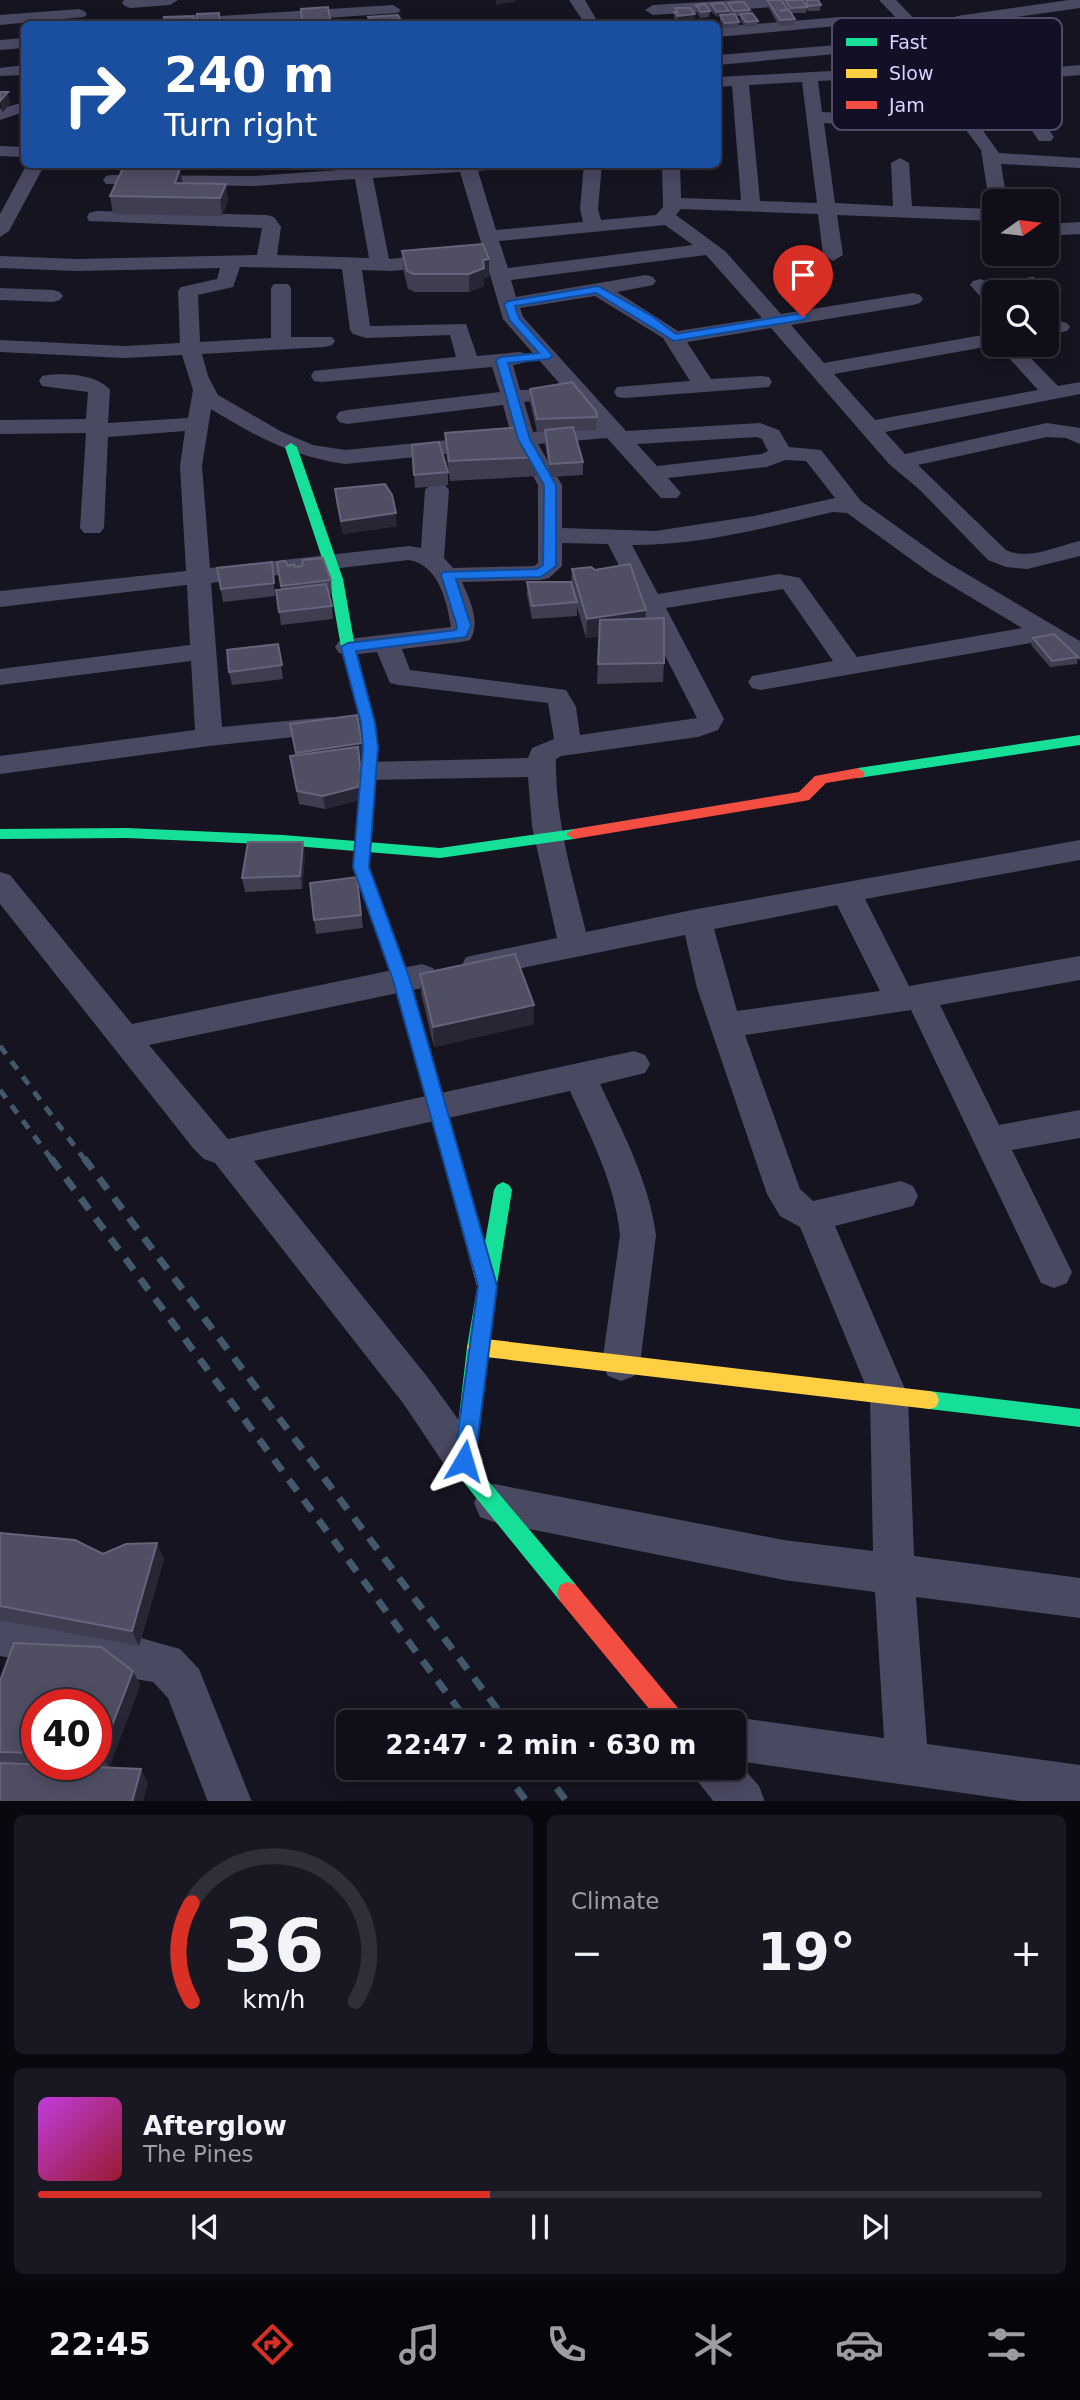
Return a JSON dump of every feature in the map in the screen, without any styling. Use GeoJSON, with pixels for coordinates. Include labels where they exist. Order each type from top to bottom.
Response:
{"type":"FeatureCollection","features":[{"type":"Feature","properties":{"kind":"street"},"geometry":{"type":"LineString","coordinates":[[130,3],[170,0]]}},
{"type":"Feature","properties":{"kind":"street"},"geometry":{"type":"LineString","coordinates":[[223,0],[225,21]]}},
{"type":"Feature","properties":{"kind":"street"},"geometry":{"type":"LineString","coordinates":[[577,0],[590,21]]}},
{"type":"Feature","properties":{"kind":"street"},"geometry":{"type":"LineString","coordinates":[[650,5],[805,0]]}},
{"type":"Feature","properties":{"kind":"street"},"geometry":{"type":"LineString","coordinates":[[887,0],[896,0]]}},
{"type":"Feature","properties":{"kind":"street"},"geometry":{"type":"LineString","coordinates":[[887,0],[904,18]]}},
{"type":"Feature","properties":{"kind":"street"},"geometry":{"type":"LineString","coordinates":[[981,18],[1080,3]]}},
{"type":"Feature","properties":{"kind":"street"},"geometry":{"type":"LineString","coordinates":[[650,5],[662,21]]}},
{"type":"Feature","properties":{"kind":"street"},"geometry":{"type":"LineString","coordinates":[[829,8],[838,18]]}},
{"type":"Feature","properties":{"kind":"street"},"geometry":{"type":"LineString","coordinates":[[251,21],[393,10]]}},
{"type":"Feature","properties":{"kind":"street"},"geometry":{"type":"LineString","coordinates":[[0,20],[79,13]]}},
{"type":"Feature","properties":{"kind":"street"},"geometry":{"type":"LineString","coordinates":[[721,32],[832,23]]}},
{"type":"Feature","properties":{"kind":"street"},"geometry":{"type":"LineString","coordinates":[[0,45],[21,43]]}},
{"type":"Feature","properties":{"kind":"street"},"geometry":{"type":"LineString","coordinates":[[721,60],[832,50]]}},
{"type":"Feature","properties":{"kind":"street"},"geometry":{"type":"LineString","coordinates":[[3,72],[21,70]]}},
{"type":"Feature","properties":{"kind":"street"},"geometry":{"type":"LineString","coordinates":[[1062,72],[1080,70]]}},
{"type":"Feature","properties":{"kind":"street"},"geometry":{"type":"LineString","coordinates":[[721,82],[832,75]]}},
{"type":"Feature","properties":{"kind":"street"},"geometry":{"type":"LineString","coordinates":[[809,76],[833,255]]}},
{"type":"Feature","properties":{"kind":"street"},"geometry":{"type":"LineString","coordinates":[[740,81],[751,205]]}},
{"type":"Feature","properties":{"kind":"street"},"geometry":{"type":"LineString","coordinates":[[0,114],[21,98]]}},
{"type":"Feature","properties":{"kind":"street"},"geometry":{"type":"LineString","coordinates":[[815,117],[832,118]]}},
{"type":"Feature","properties":{"kind":"street"},"geometry":{"type":"LineString","coordinates":[[976,130],[990,150],[996,189]]}},
{"type":"Feature","properties":{"kind":"street"},"geometry":{"type":"LineString","coordinates":[[1040,130],[1045,137]]}},
{"type":"Feature","properties":{"kind":"street"},"geometry":{"type":"LineString","coordinates":[[0,151],[21,152]]}},
{"type":"Feature","properties":{"kind":"street"},"geometry":{"type":"LineString","coordinates":[[990,158],[1080,163]]}},
{"type":"Feature","properties":{"kind":"street"},"geometry":{"type":"LineString","coordinates":[[900,163],[903,211]]}},
{"type":"Feature","properties":{"kind":"street"},"geometry":{"type":"LineString","coordinates":[[0,231],[34,168]]}},
{"type":"Feature","properties":{"kind":"street"},"geometry":{"type":"LineString","coordinates":[[77,265],[116,172],[281,172],[416,168]]}},
{"type":"Feature","properties":{"kind":"street"},"geometry":{"type":"LineString","coordinates":[[469,168],[513,319],[619,434],[669,493]]}},
{"type":"Feature","properties":{"kind":"street"},"geometry":{"type":"LineString","coordinates":[[593,168],[589,209],[594,227]]}},
{"type":"Feature","properties":{"kind":"street"},"geometry":{"type":"LineString","coordinates":[[671,168],[670,210],[710,249],[900,462],[928,485],[1005,560],[1022,562],[1080,548]]}},
{"type":"Feature","properties":{"kind":"street"},"geometry":{"type":"LineString","coordinates":[[363,170],[380,264]]}},
{"type":"Feature","properties":{"kind":"street"},"geometry":{"type":"LineString","coordinates":[[0,262],[77,265],[232,261],[380,264],[594,227],[653,223],[670,210],[751,205],[982,214]]}},
{"type":"Feature","properties":{"kind":"street"},"geometry":{"type":"LineString","coordinates":[[92,229],[267,221],[272,227],[266,261]]}},
{"type":"Feature","properties":{"kind":"street"},"geometry":{"type":"LineString","coordinates":[[1059,229],[1080,228]]}},
{"type":"Feature","properties":{"kind":"street"},"geometry":{"type":"LineString","coordinates":[[500,275],[710,249]]}},
{"type":"Feature","properties":{"kind":"street"},"geometry":{"type":"LineString","coordinates":[[209,737],[191,466],[203,391],[192,348],[188,290],[226,283],[232,261]]}},
{"type":"Feature","properties":{"kind":"street"},"geometry":{"type":"LineString","coordinates":[[351,263],[362,332],[459,328],[468,363]]}},
{"type":"Feature","properties":{"kind":"street"},"geometry":{"type":"LineString","coordinates":[[509,304],[646,281]]}},
{"type":"Feature","properties":{"kind":"street"},"geometry":{"type":"LineString","coordinates":[[281,288],[281,343]]}},
{"type":"Feature","properties":{"kind":"street"},"geometry":{"type":"LineString","coordinates":[[598,289],[648,318],[674,338],[704,386]]}},
{"type":"Feature","properties":{"kind":"street"},"geometry":{"type":"LineString","coordinates":[[0,294],[53,296]]}},
{"type":"Feature","properties":{"kind":"street"},"geometry":{"type":"LineString","coordinates":[[674,338],[913,299]]}},
{"type":"Feature","properties":{"kind":"street"},"geometry":{"type":"LineString","coordinates":[[0,346],[124,352],[325,341]]}},
{"type":"Feature","properties":{"kind":"street"},"geometry":{"type":"LineString","coordinates":[[819,370],[982,341]]}},
{"type":"Feature","properties":{"kind":"street"},"geometry":{"type":"LineString","coordinates":[[35,426],[62,348]]}},
{"type":"Feature","properties":{"kind":"street"},"geometry":{"type":"LineString","coordinates":[[322,376],[548,356]]}},
{"type":"Feature","properties":{"kind":"street"},"geometry":{"type":"LineString","coordinates":[[1018,357],[1053,393]]}},
{"type":"Feature","properties":{"kind":"street"},"geometry":{"type":"LineString","coordinates":[[0,599],[409,553],[421,554],[440,567],[541,573],[550,566],[550,485],[524,439],[514,397],[501,360]]}},
{"type":"Feature","properties":{"kind":"street"},"geometry":{"type":"LineString","coordinates":[[50,382],[98,387],[92,528]]}},
{"type":"Feature","properties":{"kind":"street"},"geometry":{"type":"LineString","coordinates":[[625,392],[761,382]]}},
{"type":"Feature","properties":{"kind":"street"},"geometry":{"type":"LineString","coordinates":[[870,428],[1080,388]]}},
{"type":"Feature","properties":{"kind":"street"},"geometry":{"type":"LineString","coordinates":[[347,417],[579,390]]}},
{"type":"Feature","properties":{"kind":"street"},"geometry":{"type":"LineString","coordinates":[[203,391],[210,399],[291,447],[345,457],[524,439],[760,430],[771,435],[781,453]]}},
{"type":"Feature","properties":{"kind":"street"},"geometry":{"type":"LineString","coordinates":[[461,403],[475,444]]}},
{"type":"Feature","properties":{"kind":"street"},"geometry":{"type":"LineString","coordinates":[[0,427],[97,428],[196,424]]}},
{"type":"Feature","properties":{"kind":"street"},"geometry":{"type":"LineString","coordinates":[[900,462],[1047,430],[1071,432],[1080,437]]}},
{"type":"Feature","properties":{"kind":"street"},"geometry":{"type":"LineString","coordinates":[[291,447],[328,563],[336,579],[348,647],[368,723],[369,771],[361,867],[402,980],[487,1286]]}},
{"type":"Feature","properties":{"kind":"street"},"geometry":{"type":"LineString","coordinates":[[652,473],[767,460],[781,453],[813,455],[852,506],[939,568],[1080,652]]}},
{"type":"Feature","properties":{"kind":"street"},"geometry":{"type":"LineString","coordinates":[[348,647],[461,634],[464,626],[440,567],[437,490]]}},
{"type":"Feature","properties":{"kind":"street"},"geometry":{"type":"LineString","coordinates":[[548,535],[655,538],[833,505],[852,506]]}},
{"type":"Feature","properties":{"kind":"street"},"geometry":{"type":"LineString","coordinates":[[574,945],[549,837],[542,755],[547,750],[568,746],[698,728],[708,724],[711,719],[616,537]]}},
{"type":"Feature","properties":{"kind":"street"},"geometry":{"type":"LineString","coordinates":[[651,603],[779,581],[791,583],[851,667]]}},
{"type":"Feature","properties":{"kind":"street"},"geometry":{"type":"LineString","coordinates":[[761,682],[1046,632]]}},
{"type":"Feature","properties":{"kind":"street"},"geometry":{"type":"LineString","coordinates":[[387,642],[398,677],[556,696],[563,707],[568,746]]}},
{"type":"Feature","properties":{"kind":"street"},"geometry":{"type":"LineString","coordinates":[[0,677],[203,651]]}},
{"type":"Feature","properties":{"kind":"street"},"geometry":{"type":"LineString","coordinates":[[0,765],[209,737],[368,723]]}},
{"type":"Feature","properties":{"kind":"street"},"geometry":{"type":"LineString","coordinates":[[0,834],[127,833],[283,840],[440,853],[801,797],[808,793],[813,782],[822,778],[1080,740]]}},
{"type":"Feature","properties":{"kind":"street"},"geometry":{"type":"LineString","coordinates":[[369,771],[541,767]]}},
{"type":"Feature","properties":{"kind":"street"},"geometry":{"type":"LineString","coordinates":[[124,1038],[697,920],[1080,850]]}},
{"type":"Feature","properties":{"kind":"street"},"geometry":{"type":"LineString","coordinates":[[0,883],[205,1138],[216,1149],[227,1153],[416,1391],[472,1477],[665,1710]]}},
{"type":"Feature","properties":{"kind":"street"},"geometry":{"type":"LineString","coordinates":[[846,892],[910,998],[990,1140],[1054,1272]]}},
{"type":"Feature","properties":{"kind":"street"},"geometry":{"type":"LineString","coordinates":[[697,920],[713,988],[790,1205],[802,1214],[813,1216],[901,1196]]}},
{"type":"Feature","properties":{"kind":"street"},"geometry":{"type":"LineString","coordinates":[[726,1025],[910,998],[1080,968]]}},
{"type":"Feature","properties":{"kind":"street"},"geometry":{"type":"LineString","coordinates":[[227,1153],[635,1065]]}},
{"type":"Feature","properties":{"kind":"street"},"geometry":{"type":"LineString","coordinates":[[580,1077],[638,1217],[638,1236],[621,1364]]}},
{"type":"Feature","properties":{"kind":"street"},"geometry":{"type":"LineString","coordinates":[[990,1140],[1080,1124]]}},
{"type":"Feature","properties":{"kind":"street"},"geometry":{"type":"LineString","coordinates":[[464,1461],[478,1347],[503,1190]]}},
{"type":"Feature","properties":{"kind":"street"},"geometry":{"type":"LineString","coordinates":[[813,1216],[889,1396],[894,1574],[907,1763]]}},
{"type":"Feature","properties":{"kind":"street"},"geometry":{"type":"LineString","coordinates":[[478,1347],[1080,1418]]}},
{"type":"Feature","properties":{"kind":"street"},"geometry":{"type":"LineString","coordinates":[[493,1503],[784,1560],[1080,1598]]}},
{"type":"Feature","properties":{"kind":"street"},"geometry":{"type":"LineString","coordinates":[[1,1641],[123,1654],[165,1664],[184,1684],[230,1801]]}},
{"type":"Feature","properties":{"kind":"street"},"geometry":{"type":"LineString","coordinates":[[746,1742],[1080,1787]]}},
{"type":"Feature","properties":{"kind":"street"},"geometry":{"type":"LineString","coordinates":[[725,1780],[743,1801]]}},
{"type":"Feature","properties":{"kind":"building"},"geometry":{"type":"Polygon","coordinates":[[[767,0],[781,0],[788,9],[779,11],[789,10],[795,19],[780,20],[767,0]]]}},
{"type":"Feature","properties":{"kind":"building"},"geometry":{"type":"Polygon","coordinates":[[[785,0],[802,0],[807,7],[791,8],[785,0]]]}},
{"type":"Feature","properties":{"kind":"building"},"geometry":{"type":"Polygon","coordinates":[[[806,0],[818,0],[821,5],[808,6],[806,0]]]}},
{"type":"Feature","properties":{"kind":"building"},"geometry":{"type":"Polygon","coordinates":[[[744,2],[750,10],[733,11],[728,3],[744,2]]]}},
{"type":"Feature","properties":{"kind":"building"},"geometry":{"type":"Polygon","coordinates":[[[723,3],[729,11],[717,12],[711,4],[723,3]]]}},
{"type":"Feature","properties":{"kind":"building"},"geometry":{"type":"Polygon","coordinates":[[[705,4],[710,11],[701,12],[696,5],[705,4]]]}},
{"type":"Feature","properties":{"kind":"building"},"geometry":{"type":"Polygon","coordinates":[[[328,7],[330,21],[302,21],[301,9],[328,7]]]}},
{"type":"Feature","properties":{"kind":"building"},"geometry":{"type":"Polygon","coordinates":[[[675,8],[690,8],[695,14],[678,16],[674,12],[678,12],[675,8]]]}},
{"type":"Feature","properties":{"kind":"building"},"geometry":{"type":"Polygon","coordinates":[[[219,13],[220,21],[196,21],[197,14],[219,13]]]}},
{"type":"Feature","properties":{"kind":"building"},"geometry":{"type":"Polygon","coordinates":[[[752,13],[758,21],[746,22],[740,14],[752,13]]]}},
{"type":"Feature","properties":{"kind":"building"},"geometry":{"type":"Polygon","coordinates":[[[735,14],[739,22],[725,23],[720,15],[735,14]]]}},
{"type":"Feature","properties":{"kind":"building"},"geometry":{"type":"Polygon","coordinates":[[[398,15],[401,21],[370,21],[368,17],[398,15]]]}},
{"type":"Feature","properties":{"kind":"building"},"geometry":{"type":"Polygon","coordinates":[[[194,16],[193,21],[163,21],[164,17],[194,16]]]}},
{"type":"Feature","properties":{"kind":"building"},"geometry":{"type":"Polygon","coordinates":[[[0,92],[8,92],[0,101],[0,92]]]}},
{"type":"Feature","properties":{"kind":"building"},"geometry":{"type":"Polygon","coordinates":[[[123,168],[180,168],[175,183],[226,184],[220,198],[110,196],[123,168]]]}},
{"type":"Feature","properties":{"kind":"building"},"geometry":{"type":"Polygon","coordinates":[[[483,244],[489,259],[483,260],[484,268],[469,274],[414,274],[407,271],[402,251],[483,244]]]}},
{"type":"Feature","properties":{"kind":"building"},"geometry":{"type":"Polygon","coordinates":[[[572,382],[596,411],[597,417],[537,419],[530,389],[572,382]]]}},
{"type":"Feature","properties":{"kind":"building"},"geometry":{"type":"Polygon","coordinates":[[[522,427],[540,457],[449,461],[445,433],[522,427]]]}},
{"type":"Feature","properties":{"kind":"building"},"geometry":{"type":"Polygon","coordinates":[[[573,427],[583,462],[550,464],[545,430],[573,427]]]}},
{"type":"Feature","properties":{"kind":"building"},"geometry":{"type":"Polygon","coordinates":[[[439,442],[448,472],[414,475],[412,445],[439,442]]]}},
{"type":"Feature","properties":{"kind":"building"},"geometry":{"type":"Polygon","coordinates":[[[385,484],[392,495],[396,513],[341,521],[335,489],[385,484]]]}},
{"type":"Feature","properties":{"kind":"building"},"geometry":{"type":"Polygon","coordinates":[[[323,558],[331,580],[281,586],[277,562],[285,561],[288,566],[294,564],[295,567],[302,566],[303,560],[323,558]]]}},
{"type":"Feature","properties":{"kind":"building"},"geometry":{"type":"Polygon","coordinates":[[[272,562],[274,583],[221,589],[217,568],[272,562]]]}},
{"type":"Feature","properties":{"kind":"building"},"geometry":{"type":"Polygon","coordinates":[[[630,564],[646,610],[587,619],[572,569],[591,567],[595,570],[630,564]]]}},
{"type":"Feature","properties":{"kind":"building"},"geometry":{"type":"Polygon","coordinates":[[[527,582],[571,582],[577,602],[532,606],[527,582]]]}},
{"type":"Feature","properties":{"kind":"building"},"geometry":{"type":"Polygon","coordinates":[[[326,584],[332,606],[279,612],[276,590],[326,584]]]}},
{"type":"Feature","properties":{"kind":"building"},"geometry":{"type":"Polygon","coordinates":[[[664,618],[664,663],[598,664],[600,620],[664,618]]]}},
{"type":"Feature","properties":{"kind":"building"},"geometry":{"type":"Polygon","coordinates":[[[1054,634],[1078,657],[1052,661],[1033,638],[1054,634]]]}},
{"type":"Feature","properties":{"kind":"building"},"geometry":{"type":"Polygon","coordinates":[[[278,644],[282,665],[229,672],[227,650],[278,644]]]}},
{"type":"Feature","properties":{"kind":"building"},"geometry":{"type":"Polygon","coordinates":[[[357,715],[362,743],[296,753],[290,724],[357,715]]]}},
{"type":"Feature","properties":{"kind":"building"},"geometry":{"type":"Polygon","coordinates":[[[358,747],[361,775],[358,787],[323,796],[297,791],[290,756],[358,747]]]}},
{"type":"Feature","properties":{"kind":"building"},"geometry":{"type":"Polygon","coordinates":[[[248,842],[303,842],[300,876],[242,878],[248,842]]]}},
{"type":"Feature","properties":{"kind":"building"},"geometry":{"type":"Polygon","coordinates":[[[357,877],[361,915],[314,920],[310,883],[357,877]]]}},
{"type":"Feature","properties":{"kind":"building"},"geometry":{"type":"Polygon","coordinates":[[[515,954],[534,1005],[433,1027],[420,974],[515,954]]]}},
{"type":"Feature","properties":{"kind":"building"},"geometry":{"type":"Polygon","coordinates":[[[0,1533],[75,1540],[103,1554],[126,1544],[157,1543],[132,1631],[0,1606],[0,1533]]]}},
{"type":"Feature","properties":{"kind":"building"},"geometry":{"type":"Polygon","coordinates":[[[14,1643],[101,1647],[133,1671],[112,1725],[112,1689],[21,1689],[21,1753],[0,1752],[0,1681],[14,1643]]]}},
{"type":"Feature","properties":{"kind":"building"},"geometry":{"type":"Polygon","coordinates":[[[0,1763],[21,1764],[21,1780],[112,1780],[112,1768],[141,1769],[132,1801],[0,1801],[0,1763]]]}},
{"type":"Feature","properties":{"kind":"railway"},"geometry":{"type":"LineString","coordinates":[[0,1046],[85,1160]]}},
{"type":"Feature","properties":{"kind":"railway"},"geometry":{"type":"LineString","coordinates":[[0,1090],[52,1160]]}},
{"type":"Feature","properties":{"kind":"railway"},"geometry":{"type":"LineString","coordinates":[[51,1158],[459,1710]]}},
{"type":"Feature","properties":{"kind":"railway"},"geometry":{"type":"LineString","coordinates":[[84,1158],[498,1710]]}},
{"type":"Feature","properties":{"kind":"railway"},"geometry":{"type":"LineString","coordinates":[[511,1780],[526,1801]]}},
{"type":"Feature","properties":{"kind":"railway"},"geometry":{"type":"LineString","coordinates":[[551,1780],[566,1801]]}},
{"type":"Feature","properties":{"kind":"traffic: fast"},"geometry":{"type":"LineString","coordinates":[[291,447],[336,579],[348,647],[368,723],[371,749],[366,810]]}},
{"type":"Feature","properties":{"kind":"traffic: fast"},"geometry":{"type":"LineString","coordinates":[[858,773],[1080,740]]}},
{"type":"Feature","properties":{"kind":"traffic: fast"},"geometry":{"type":"LineString","coordinates":[[0,834],[127,833],[283,840],[440,853],[574,834]]}},
{"type":"Feature","properties":{"kind":"traffic: fast"},"geometry":{"type":"LineString","coordinates":[[503,1190],[477,1347],[464,1460],[472,1477],[568,1593]]}},
{"type":"Feature","properties":{"kind":"traffic: fast"},"geometry":{"type":"LineString","coordinates":[[929,1400],[1080,1418]]}},
{"type":"Feature","properties":{"kind":"traffic: slow"},"geometry":{"type":"LineString","coordinates":[[366,810],[361,867],[402,980],[487,1286]]}},
{"type":"Feature","properties":{"kind":"traffic: slow"},"geometry":{"type":"LineString","coordinates":[[477,1347],[929,1400]]}},
{"type":"Feature","properties":{"kind":"traffic: jam"},"geometry":{"type":"LineString","coordinates":[[574,834],[804,796],[821,779],[858,773]]}},
{"type":"Feature","properties":{"kind":"traffic: jam"},"geometry":{"type":"LineString","coordinates":[[568,1593],[665,1710]]}},
{"type":"Feature","properties":{"kind":"route"},"geometry":{"type":"LineString","coordinates":[[464,1461],[487,1286],[402,980],[361,867],[371,748],[368,723],[348,647],[461,634],[464,626],[448,575],[541,573],[550,566],[550,485],[524,439],[514,397],[501,360],[548,356],[513,319],[509,304],[598,289],[648,318],[674,338],[803,317]]}}]}
